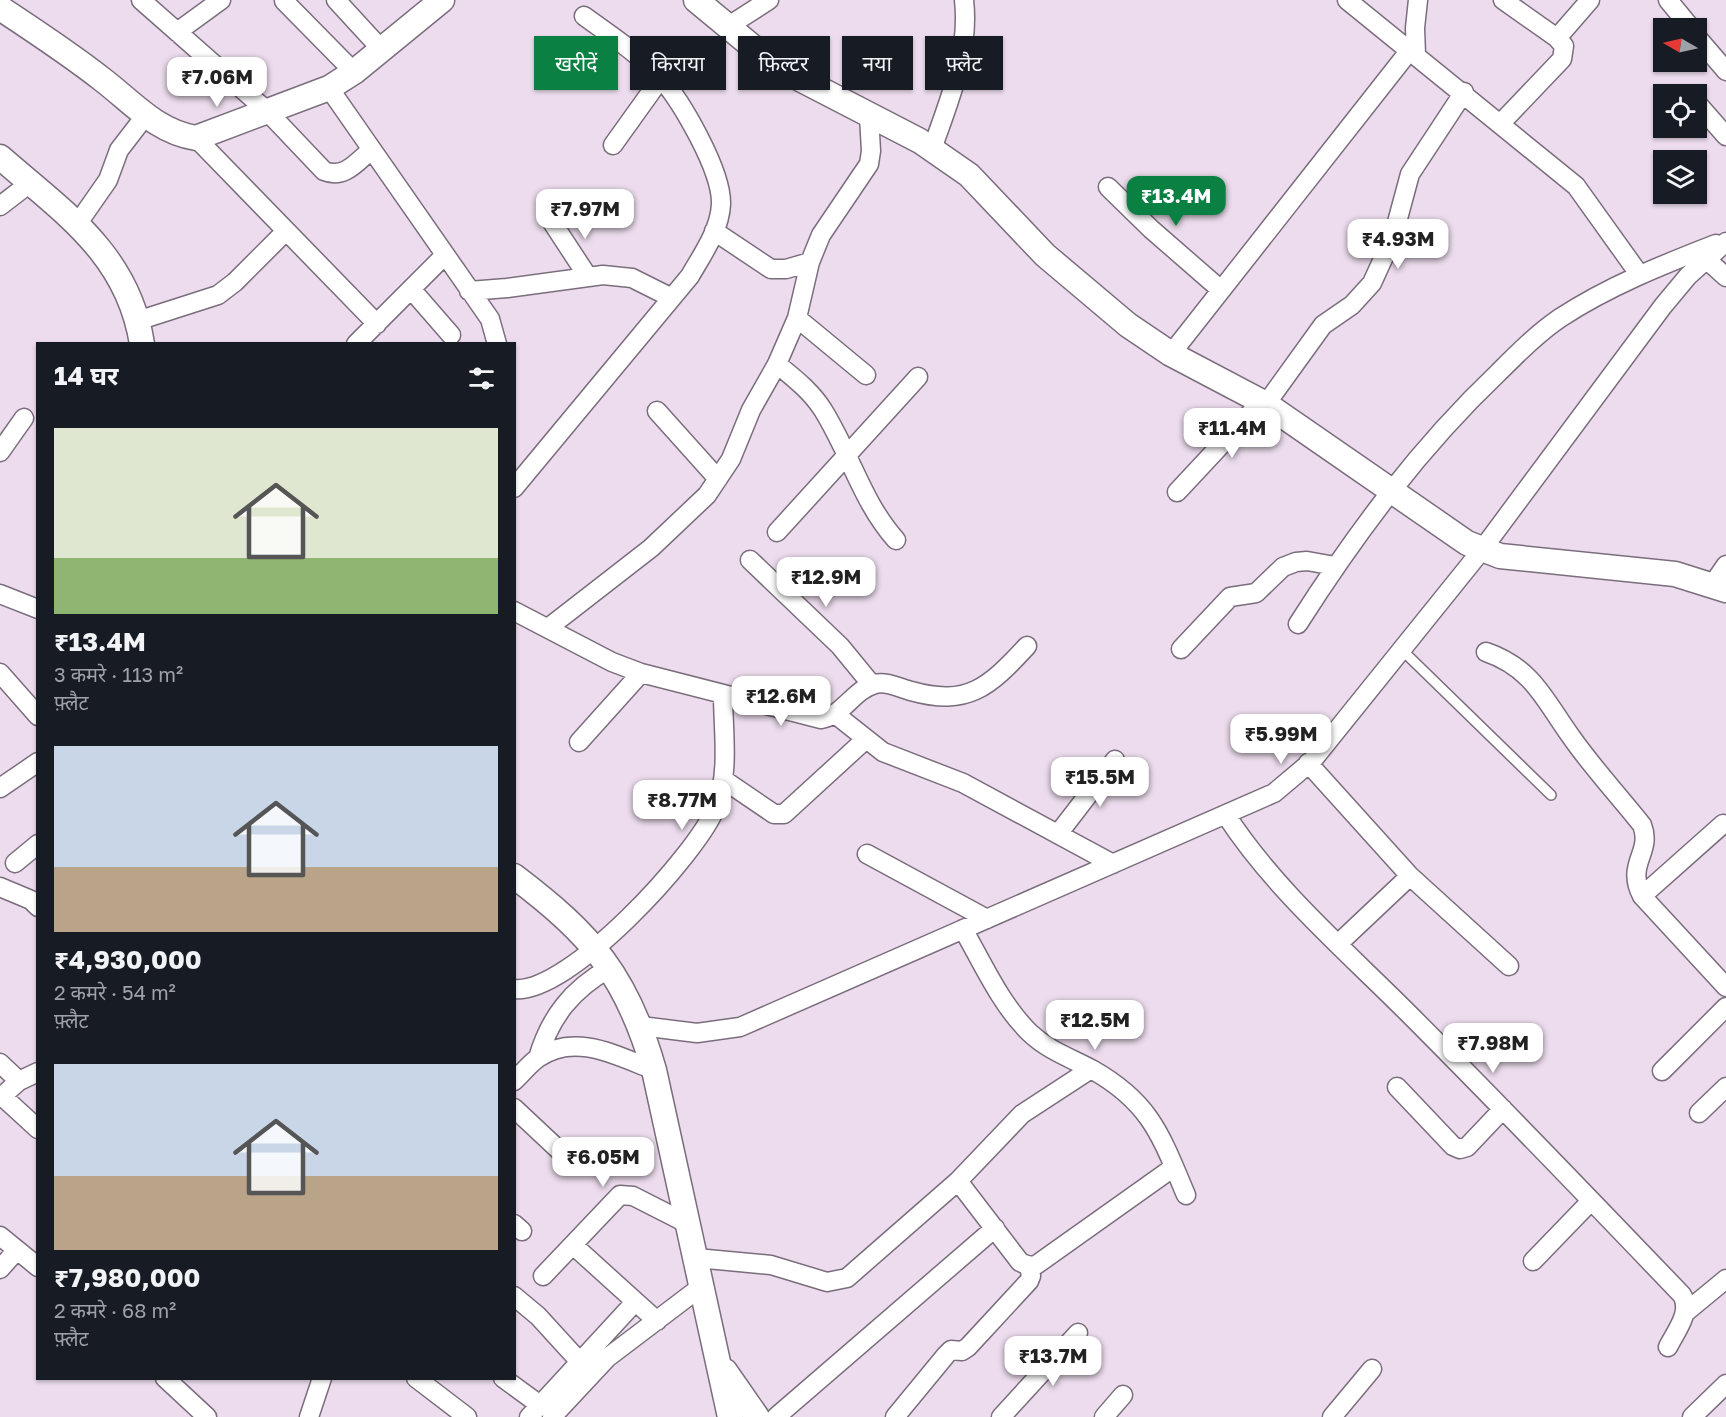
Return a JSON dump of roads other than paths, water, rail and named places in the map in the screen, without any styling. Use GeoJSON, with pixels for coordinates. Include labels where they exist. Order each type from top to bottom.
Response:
{"type":"FeatureCollection","features":[{"type":"Feature","properties":{"kind":"street"},"geometry":{"type":"LineString","coordinates":[[141,0],[267,111],[324,171],[333,175],[343,173],[371,150]]}},
{"type":"Feature","properties":{"kind":"street"},"geometry":{"type":"LineString","coordinates":[[177,32],[221,0]]}},
{"type":"Feature","properties":{"kind":"street"},"geometry":{"type":"LineString","coordinates":[[336,0],[382,50]]}},
{"type":"Feature","properties":{"kind":"street"},"geometry":{"type":"LineString","coordinates":[[1,11],[103,80],[146,115],[176,135],[196,138],[329,88],[354,72],[442,0]]}},
{"type":"Feature","properties":{"kind":"street"},"geometry":{"type":"LineString","coordinates":[[696,0],[777,67],[932,149],[969,175],[1045,255],[1094,298],[1171,354],[1264,403],[1389,491],[1481,550],[1510,557],[1722,580]]}},
{"type":"Feature","properties":{"kind":"street"},"geometry":{"type":"LineString","coordinates":[[727,27],[769,0]]}},
{"type":"Feature","properties":{"kind":"street"},"geometry":{"type":"LineString","coordinates":[[932,149],[954,87],[963,47],[966,20],[964,0]]}},
{"type":"Feature","properties":{"kind":"street"},"geometry":{"type":"LineString","coordinates":[[1347,0],[1464,92],[1576,186],[1639,274]]}},
{"type":"Feature","properties":{"kind":"street"},"geometry":{"type":"LineString","coordinates":[[1171,354],[1413,52],[1418,0]]}},
{"type":"Feature","properties":{"kind":"street"},"geometry":{"type":"LineString","coordinates":[[1501,123],[1562,59],[1564,46],[1557,38],[1503,0]]}},
{"type":"Feature","properties":{"kind":"street"},"geometry":{"type":"LineString","coordinates":[[1557,38],[1590,0]]}},
{"type":"Feature","properties":{"kind":"street"},"geometry":{"type":"LineString","coordinates":[[1668,0],[1683,18]]}},
{"type":"Feature","properties":{"kind":"street"},"geometry":{"type":"LineString","coordinates":[[284,1],[354,72]]}},
{"type":"Feature","properties":{"kind":"street"},"geometry":{"type":"LineString","coordinates":[[584,16],[630,49]]}},
{"type":"Feature","properties":{"kind":"street"},"geometry":{"type":"LineString","coordinates":[[1707,49],[1726,71]]}},
{"type":"Feature","properties":{"kind":"street"},"geometry":{"type":"LineString","coordinates":[[329,88],[490,319],[496,342]]}},
{"type":"Feature","properties":{"kind":"street"},"geometry":{"type":"LineString","coordinates":[[614,145],[653,90]]}},
{"type":"Feature","properties":{"kind":"street"},"geometry":{"type":"LineString","coordinates":[[516,486],[670,297],[690,276],[714,231],[721,206],[719,184],[707,151],[669,90]]}},
{"type":"Feature","properties":{"kind":"street"},"geometry":{"type":"LineString","coordinates":[[1178,492],[1264,403],[1323,326],[1352,305],[1372,283],[1393,237],[1410,174],[1464,92]]}},
{"type":"Feature","properties":{"kind":"street"},"geometry":{"type":"LineString","coordinates":[[1707,114],[1726,136]]}},
{"type":"Feature","properties":{"kind":"street"},"geometry":{"type":"LineString","coordinates":[[78,222],[108,180],[119,150],[146,115]]}},
{"type":"Feature","properties":{"kind":"street"},"geometry":{"type":"LineString","coordinates":[[548,628],[651,548],[707,495],[731,459],[751,410],[777,364],[797,318],[810,261],[822,235],[868,164],[871,151],[869,116]]}},
{"type":"Feature","properties":{"kind":"street"},"geometry":{"type":"LineString","coordinates":[[196,138],[376,324]]}},
{"type":"Feature","properties":{"kind":"street"},"geometry":{"type":"LineString","coordinates":[[0,157],[78,222],[101,248],[126,293],[139,332],[218,295],[235,282],[286,231]]}},
{"type":"Feature","properties":{"kind":"street"},"geometry":{"type":"LineString","coordinates":[[0,206],[30,183]]}},
{"type":"Feature","properties":{"kind":"street"},"geometry":{"type":"LineString","coordinates":[[1108,187],[1151,230],[1221,290]]}},
{"type":"Feature","properties":{"kind":"street"},"geometry":{"type":"LineString","coordinates":[[552,222],[588,277]]}},
{"type":"Feature","properties":{"kind":"street"},"geometry":{"type":"LineString","coordinates":[[714,231],[777,271],[810,261]]}},
{"type":"Feature","properties":{"kind":"street"},"geometry":{"type":"LineString","coordinates":[[1298,624],[1335,566],[1389,491],[1461,408],[1519,353],[1558,320],[1639,274],[1726,241]]}},
{"type":"Feature","properties":{"kind":"street"},"geometry":{"type":"LineString","coordinates":[[641,1026],[697,1033],[740,1027],[1275,793],[1308,763],[1481,550],[1663,306],[1706,259],[1726,241]]}},
{"type":"Feature","properties":{"kind":"street"},"geometry":{"type":"LineString","coordinates":[[358,342],[444,256]]}},
{"type":"Feature","properties":{"kind":"street"},"geometry":{"type":"LineString","coordinates":[[1706,259],[1726,277]]}},
{"type":"Feature","properties":{"kind":"street"},"geometry":{"type":"LineString","coordinates":[[469,291],[603,275],[632,278],[670,297]]}},
{"type":"Feature","properties":{"kind":"street"},"geometry":{"type":"LineString","coordinates":[[411,289],[451,335]]}},
{"type":"Feature","properties":{"kind":"street"},"geometry":{"type":"LineString","coordinates":[[797,318],[866,375]]}},
{"type":"Feature","properties":{"kind":"street"},"geometry":{"type":"LineString","coordinates":[[777,364],[806,387],[823,409],[848,457],[868,503],[896,540]]}},
{"type":"Feature","properties":{"kind":"street"},"geometry":{"type":"LineString","coordinates":[[777,532],[848,457],[918,377]]}},
{"type":"Feature","properties":{"kind":"street"},"geometry":{"type":"LineString","coordinates":[[657,411],[718,479]]}},
{"type":"Feature","properties":{"kind":"street"},"geometry":{"type":"LineString","coordinates":[[0,452],[24,418]]}},
{"type":"Feature","properties":{"kind":"street"},"geometry":{"type":"LineString","coordinates":[[750,560],[840,646],[872,685]]}},
{"type":"Feature","properties":{"kind":"street"},"geometry":{"type":"LineString","coordinates":[[1181,650],[1230,597],[1256,593],[1283,567],[1307,561],[1335,566]]}},
{"type":"Feature","properties":{"kind":"street"},"geometry":{"type":"LineString","coordinates":[[0,594],[36,608]]}},
{"type":"Feature","properties":{"kind":"street"},"geometry":{"type":"LineString","coordinates":[[516,612],[612,662],[641,673],[821,719],[836,714],[872,685],[881,683],[936,698],[953,698],[974,691],[999,675],[1027,646]]}},
{"type":"Feature","properties":{"kind":"street"},"geometry":{"type":"LineString","coordinates":[[1486,652],[1503,658],[1532,680],[1572,739],[1642,825],[1646,834],[1645,844],[1635,871],[1636,885],[1642,896],[1726,987]]}},
{"type":"Feature","properties":{"kind":"street"},"geometry":{"type":"LineString","coordinates":[[0,673],[36,714]]}},
{"type":"Feature","properties":{"kind":"street"},"geometry":{"type":"LineString","coordinates":[[579,742],[641,673]]}},
{"type":"Feature","properties":{"kind":"street"},"geometry":{"type":"LineString","coordinates":[[516,989],[537,987],[551,980],[596,948],[656,890],[696,843],[716,808],[724,780],[723,694]]}},
{"type":"Feature","properties":{"kind":"street"},"geometry":{"type":"LineString","coordinates":[[836,714],[883,752],[963,783],[1113,864]]}},
{"type":"Feature","properties":{"kind":"street"},"geometry":{"type":"LineString","coordinates":[[724,780],[774,814],[784,814],[866,739]]}},
{"type":"Feature","properties":{"kind":"street"},"geometry":{"type":"LineString","coordinates":[[1058,834],[1115,760]]}},
{"type":"Feature","properties":{"kind":"street"},"geometry":{"type":"LineString","coordinates":[[1308,763],[1410,876],[1509,966]]}},
{"type":"Feature","properties":{"kind":"street"},"geometry":{"type":"LineString","coordinates":[[0,788],[36,765]]}},
{"type":"Feature","properties":{"kind":"street"},"geometry":{"type":"LineString","coordinates":[[1226,815],[1249,849],[1682,1295],[1686,1302],[1686,1312]]}},
{"type":"Feature","properties":{"kind":"street"},"geometry":{"type":"LineString","coordinates":[[1642,896],[1723,824]]}},
{"type":"Feature","properties":{"kind":"street"},"geometry":{"type":"LineString","coordinates":[[15,862],[36,846]]}},
{"type":"Feature","properties":{"kind":"street"},"geometry":{"type":"LineString","coordinates":[[867,854],[987,919]]}},
{"type":"Feature","properties":{"kind":"street"},"geometry":{"type":"LineString","coordinates":[[1339,943],[1410,876]]}},
{"type":"Feature","properties":{"kind":"street"},"geometry":{"type":"LineString","coordinates":[[516,878],[571,921],[596,948],[610,968],[641,1026],[654,1070],[730,1417]]}},
{"type":"Feature","properties":{"kind":"street"},"geometry":{"type":"LineString","coordinates":[[0,887],[31,900],[36,905]]}},
{"type":"Feature","properties":{"kind":"street"},"geometry":{"type":"LineString","coordinates":[[963,929],[1012,1014],[1031,1034],[1057,1054],[1091,1069],[1123,1089],[1142,1107],[1160,1133],[1186,1195]]}},
{"type":"Feature","properties":{"kind":"street"},"geometry":{"type":"LineString","coordinates":[[538,1058],[548,1030],[563,1005],[585,984],[610,968]]}},
{"type":"Feature","properties":{"kind":"street"},"geometry":{"type":"LineString","coordinates":[[1662,1071],[1726,1007]]}},
{"type":"Feature","properties":{"kind":"street"},"geometry":{"type":"LineString","coordinates":[[516,1079],[538,1058],[570,1046],[592,1047],[654,1070]]}},
{"type":"Feature","properties":{"kind":"street"},"geometry":{"type":"LineString","coordinates":[[0,1063],[19,1081]]}},
{"type":"Feature","properties":{"kind":"street"},"geometry":{"type":"LineString","coordinates":[[696,1258],[771,1265],[827,1282],[847,1278],[958,1181],[1022,1114],[1091,1069]]}},
{"type":"Feature","properties":{"kind":"street"},"geometry":{"type":"LineString","coordinates":[[36,1073],[19,1081],[1,1097],[36,1127]]}},
{"type":"Feature","properties":{"kind":"street"},"geometry":{"type":"LineString","coordinates":[[1397,1087],[1454,1146],[1460,1149],[1467,1147],[1503,1109]]}},
{"type":"Feature","properties":{"kind":"street"},"geometry":{"type":"LineString","coordinates":[[1699,1113],[1726,1087]]}},
{"type":"Feature","properties":{"kind":"street"},"geometry":{"type":"LineString","coordinates":[[516,1110],[561,1152]]}},
{"type":"Feature","properties":{"kind":"street"},"geometry":{"type":"LineString","coordinates":[[958,1181],[1020,1262],[1029,1266],[1036,1264],[1174,1167]]}},
{"type":"Feature","properties":{"kind":"street"},"geometry":{"type":"LineString","coordinates":[[543,1276],[620,1195],[633,1196],[688,1224]]}},
{"type":"Feature","properties":{"kind":"street"},"geometry":{"type":"LineString","coordinates":[[1533,1261],[1591,1201]]}},
{"type":"Feature","properties":{"kind":"street"},"geometry":{"type":"LineString","coordinates":[[776,1417],[995,1228]]}},
{"type":"Feature","properties":{"kind":"street"},"geometry":{"type":"LineString","coordinates":[[0,1236],[36,1265]]}},
{"type":"Feature","properties":{"kind":"street"},"geometry":{"type":"LineString","coordinates":[[573,1245],[657,1321]]}},
{"type":"Feature","properties":{"kind":"street"},"geometry":{"type":"LineString","coordinates":[[0,1269],[17,1250]]}},
{"type":"Feature","properties":{"kind":"street"},"geometry":{"type":"LineString","coordinates":[[896,1417],[946,1355],[951,1350],[962,1351],[968,1347],[1029,1281],[1031,1276],[1029,1266]]}},
{"type":"Feature","properties":{"kind":"street"},"geometry":{"type":"LineString","coordinates":[[1668,1347],[1686,1312],[1726,1279]]}},
{"type":"Feature","properties":{"kind":"street"},"geometry":{"type":"LineString","coordinates":[[540,1413],[607,1358],[702,1286]]}},
{"type":"Feature","properties":{"kind":"street"},"geometry":{"type":"LineString","coordinates":[[516,1298],[538,1316],[580,1362]]}},
{"type":"Feature","properties":{"kind":"street"},"geometry":{"type":"LineString","coordinates":[[540,1413],[580,1362],[635,1302]]}},
{"type":"Feature","properties":{"kind":"street"},"geometry":{"type":"LineString","coordinates":[[1001,1417],[1078,1333]]}},
{"type":"Feature","properties":{"kind":"street"},"geometry":{"type":"LineString","coordinates":[[719,1361],[757,1417]]}},
{"type":"Feature","properties":{"kind":"street"},"geometry":{"type":"LineString","coordinates":[[1332,1417],[1372,1370]]}},
{"type":"Feature","properties":{"kind":"street"},"geometry":{"type":"LineString","coordinates":[[167,1380],[202,1416]]}},
{"type":"Feature","properties":{"kind":"street"},"geometry":{"type":"LineString","coordinates":[[309,1417],[321,1380]]}},
{"type":"Feature","properties":{"kind":"street"},"geometry":{"type":"LineString","coordinates":[[419,1380],[467,1417]]}},
{"type":"Feature","properties":{"kind":"street"},"geometry":{"type":"LineString","coordinates":[[504,1380],[540,1413]]}},
{"type":"Feature","properties":{"kind":"street"},"geometry":{"type":"LineString","coordinates":[[1695,1416],[1726,1384]]}},
{"type":"Feature","properties":{"kind":"street"},"geometry":{"type":"LineString","coordinates":[[1104,1417],[1123,1395]]}},
{"type":"Feature","properties":{"kind":"lane"},"geometry":{"type":"LineString","coordinates":[[1401,650],[1551,795]]}}]}
